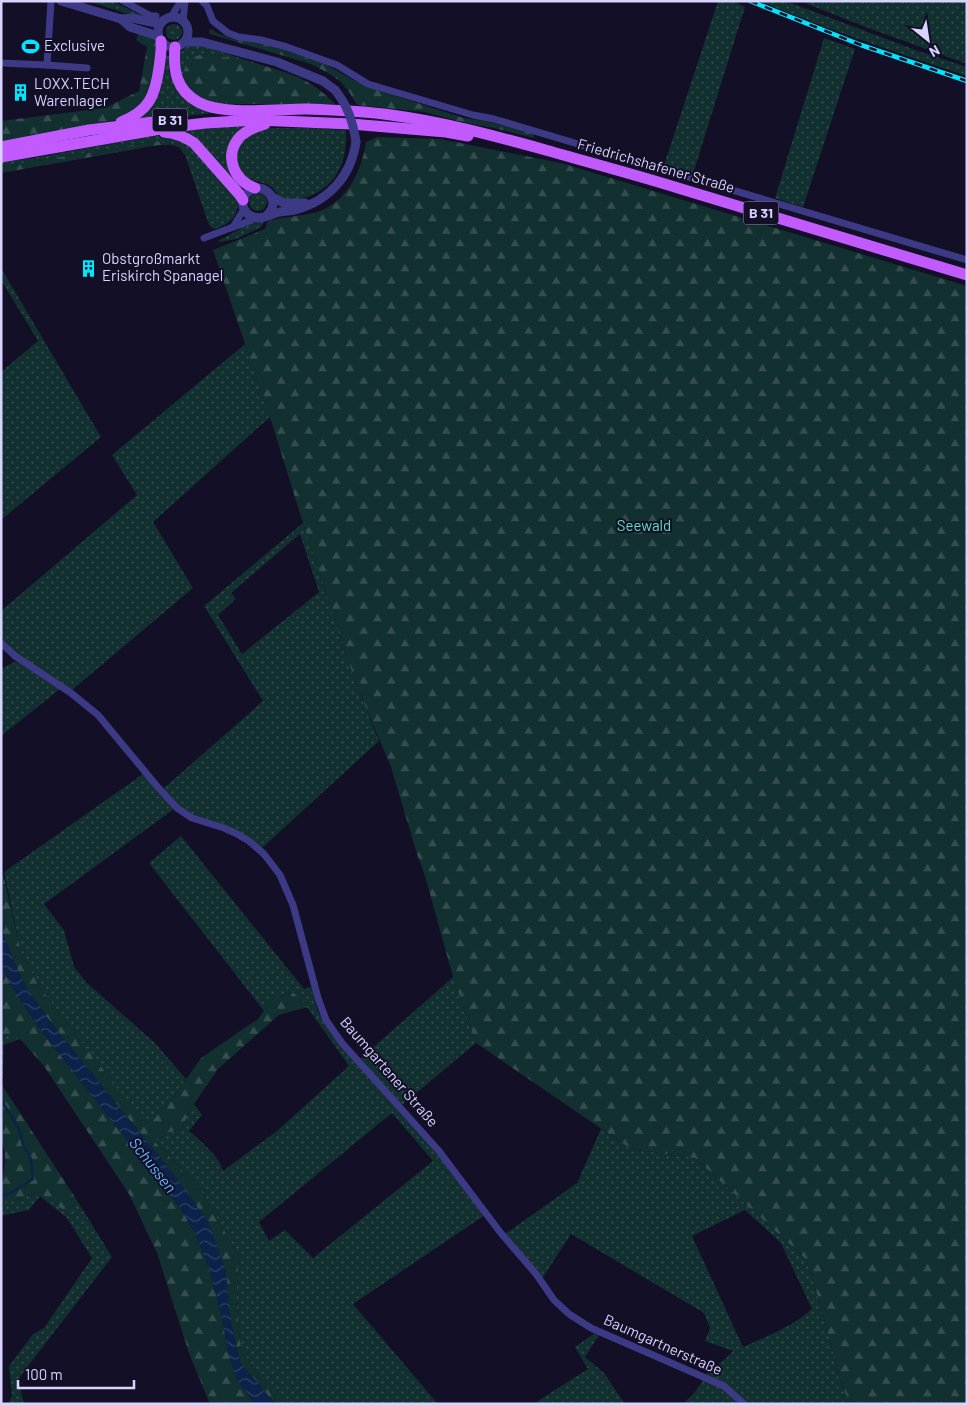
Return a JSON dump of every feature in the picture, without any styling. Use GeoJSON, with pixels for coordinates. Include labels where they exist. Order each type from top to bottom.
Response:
{"type":"FeatureCollection","features":[{"type":"Feature","properties":{"kind":"main road"},"geometry":{"type":"LineString","coordinates":[[89,130],[127,120],[146,107],[154,94],[157,81],[162,49],[160,38]]}},
{"type":"Feature","properties":{"kind":"main road"},"geometry":{"type":"LineString","coordinates":[[180,44],[174,68],[179,83],[187,94],[206,106],[252,110]]}},
{"type":"Feature","properties":{"kind":"main road","name":"B 31"},"geometry":{"type":"LineString","coordinates":[[1,147],[89,130],[252,110],[326,110],[389,114],[455,126],[509,140]]}},
{"type":"Feature","properties":{"kind":"main road","name":"B 31"},"geometry":{"type":"LineString","coordinates":[[1,157],[172,127],[257,120],[350,124],[446,132],[509,140]]}},
{"type":"Feature","properties":{"kind":"main road"},"geometry":{"type":"LineString","coordinates":[[255,188],[247,186],[243,182],[232,164],[233,147],[238,139],[250,129],[268,123],[301,122]]}},
{"type":"Feature","properties":{"kind":"main road"},"geometry":{"type":"LineString","coordinates":[[135,135],[175,133],[194,143],[244,205]]}},
{"type":"Feature","properties":{"kind":"main road","name":"Friedrichshafener Straße"},"geometry":{"type":"LineString","coordinates":[[509,140],[624,172],[967,274]]}},
{"type":"Feature","properties":{"kind":"street"},"geometry":{"type":"LineString","coordinates":[[47,65],[51,1]]}},
{"type":"Feature","properties":{"kind":"street"},"geometry":{"type":"LineString","coordinates":[[61,1],[121,19],[164,20],[171,17],[179,18],[183,21],[188,33],[202,42],[276,62],[315,77],[336,90],[349,111],[356,142],[351,162],[343,178],[332,192],[312,203],[293,211],[266,215]]}},
{"type":"Feature","properties":{"kind":"street"},"geometry":{"type":"LineString","coordinates":[[124,1],[158,20]]}},
{"type":"Feature","properties":{"kind":"street"},"geometry":{"type":"LineString","coordinates":[[171,17],[181,1]]}},
{"type":"Feature","properties":{"kind":"street"},"geometry":{"type":"LineString","coordinates":[[183,21],[185,1]]}},
{"type":"Feature","properties":{"kind":"street"},"geometry":{"type":"LineString","coordinates":[[202,1],[207,6],[213,21],[228,33],[287,47],[337,65],[368,84],[473,115],[494,119],[967,260]]}},
{"type":"Feature","properties":{"kind":"street"},"geometry":{"type":"LineString","coordinates":[[121,19],[130,27],[160,38],[168,46],[202,42]]}},
{"type":"Feature","properties":{"kind":"street"},"geometry":{"type":"LineString","coordinates":[[158,20],[160,38]]}},
{"type":"Feature","properties":{"kind":"street"},"geometry":{"type":"LineString","coordinates":[[180,44],[188,33]]}},
{"type":"Feature","properties":{"kind":"street"},"geometry":{"type":"LineString","coordinates":[[1,63],[87,68]]}},
{"type":"Feature","properties":{"kind":"street"},"geometry":{"type":"LineString","coordinates":[[233,227],[244,205],[247,192],[255,188],[264,189],[272,197],[284,203],[312,203]]}},
{"type":"Feature","properties":{"kind":"street"},"geometry":{"type":"LineString","coordinates":[[204,238],[266,215],[273,206],[272,197]]}},
{"type":"Feature","properties":{"kind":"street"},"geometry":{"type":"LineString","coordinates":[[244,205],[248,214],[255,218]]}},
{"type":"Feature","properties":{"kind":"street","name":"Baumgartener Straße"},"geometry":{"type":"LineString","coordinates":[[1,643],[15,656],[71,693],[98,715],[177,808],[192,818],[235,833],[249,841],[264,854],[280,875],[293,905],[318,998],[326,1020],[342,1043],[439,1151],[500,1232],[536,1274],[554,1300],[569,1314]]}},
{"type":"Feature","properties":{"kind":"street","name":"Baumgartnerstraße"},"geometry":{"type":"LineString","coordinates":[[569,1314],[591,1328],[724,1386],[744,1404]]}},
{"type":"Feature","properties":{"kind":"green space"},"geometry":{"type":"Polygon","coordinates":[[[88,1],[112,1],[145,17],[144,19],[88,1]]]}},
{"type":"Feature","properties":{"kind":"green space"},"geometry":{"type":"Polygon","coordinates":[[[718,1],[733,1],[745,7],[693,174],[664,165],[718,1]]]}},
{"type":"Feature","properties":{"kind":"green space"},"geometry":{"type":"Polygon","coordinates":[[[759,1],[786,1],[918,51],[967,67],[967,76],[862,40],[759,1]]]}},
{"type":"Feature","properties":{"kind":"green space"},"geometry":{"type":"Polygon","coordinates":[[[800,1],[967,1],[967,64],[863,26],[800,1]]]}},
{"type":"Feature","properties":{"kind":"green space"},"geometry":{"type":"Polygon","coordinates":[[[171,24],[177,24],[182,29],[180,38],[171,40],[166,35],[166,29],[171,24]]]}},
{"type":"Feature","properties":{"kind":"green space"},"geometry":{"type":"Polygon","coordinates":[[[212,29],[229,38],[285,50],[327,65],[353,80],[377,90],[464,118],[534,133],[534,138],[424,112],[357,105],[340,81],[311,64],[210,34],[209,30],[212,29]]]}},
{"type":"Feature","properties":{"kind":"green space"},"geometry":{"type":"Polygon","coordinates":[[[139,33],[153,37],[159,50],[146,102],[121,119],[1,142],[1,121],[105,108],[139,91],[147,47],[136,40],[139,33]]]}},
{"type":"Feature","properties":{"kind":"green space"},"geometry":{"type":"Polygon","coordinates":[[[824,38],[855,49],[803,207],[775,198],[824,38]]]}},
{"type":"Feature","properties":{"kind":"green space"},"geometry":{"type":"Polygon","coordinates":[[[193,45],[206,47],[280,71],[209,54],[196,55],[206,100],[231,104],[208,104],[197,98],[179,78],[179,53],[186,47],[193,45]]]}},
{"type":"Feature","properties":{"kind":"green space"},"geometry":{"type":"Polygon","coordinates":[[[209,54],[257,64],[293,75],[313,85],[335,104],[231,104],[206,100],[192,89],[183,74],[192,58],[198,55],[209,54]]]}},
{"type":"Feature","properties":{"kind":"green space"},"geometry":{"type":"Polygon","coordinates":[[[165,55],[169,56],[169,71],[172,77],[214,113],[132,122],[165,55]]]}},
{"type":"Feature","properties":{"kind":"green space"},"geometry":{"type":"Polygon","coordinates":[[[250,124],[232,140],[241,186],[239,187],[181,131],[250,124]]]}},
{"type":"Feature","properties":{"kind":"green space"},"geometry":{"type":"Polygon","coordinates":[[[266,128],[346,130],[345,153],[338,173],[324,188],[314,194],[294,200],[282,198],[267,184],[246,178],[241,173],[236,161],[238,148],[241,142],[254,131],[266,128]]]}},
{"type":"Feature","properties":{"kind":"green space"},"geometry":{"type":"Polygon","coordinates":[[[163,136],[191,145],[238,199],[237,211],[229,222],[214,229],[209,225],[185,155],[179,147],[157,141],[1,167],[1,162],[163,136]]]}},
{"type":"Feature","properties":{"kind":"green space","name":"Seewald"},"geometry":{"type":"Polygon","coordinates":[[[377,137],[440,139],[561,163],[967,286],[967,1404],[850,1404],[841,1383],[820,1303],[806,1259],[695,1158],[631,1149],[476,1043],[453,977],[425,876],[391,767],[357,687],[270,417],[213,250],[265,229],[267,222],[311,214],[328,208],[345,193],[357,174],[366,142],[377,137]]]}},
{"type":"Feature","properties":{"kind":"green space"},"geometry":{"type":"Polygon","coordinates":[[[157,141],[173,145],[159,145],[1,173],[1,167],[157,141]]]}},
{"type":"Feature","properties":{"kind":"green space"},"geometry":{"type":"Polygon","coordinates":[[[254,193],[262,193],[267,198],[265,209],[254,211],[249,206],[249,198],[254,193]]]}},
{"type":"Feature","properties":{"kind":"green space"},"geometry":{"type":"Polygon","coordinates":[[[264,221],[261,227],[236,239],[218,241],[251,223],[264,221]]]}},
{"type":"Feature","properties":{"kind":"green space"},"geometry":{"type":"Polygon","coordinates":[[[1,268],[101,437],[1,520],[1,372],[38,341],[1,280],[1,268]]]}},
{"type":"Feature","properties":{"kind":"green space"},"geometry":{"type":"Polygon","coordinates":[[[245,344],[270,417],[153,522],[193,588],[72,690],[22,657],[1,639],[1,611],[137,495],[112,455],[245,344]]]}},
{"type":"Feature","properties":{"kind":"green space"},"geometry":{"type":"Polygon","coordinates":[[[303,523],[357,687],[379,741],[262,848],[189,814],[176,804],[163,789],[263,701],[204,606],[303,523]],[[300,534],[231,593],[236,599],[218,615],[242,654],[319,592],[300,534]]]}},
{"type":"Feature","properties":{"kind":"green space"},"geometry":{"type":"Polygon","coordinates":[[[16,661],[60,689],[1,736],[1,669],[16,661]]]}},
{"type":"Feature","properties":{"kind":"green space"},"geometry":{"type":"Polygon","coordinates":[[[143,774],[174,809],[44,904],[64,930],[74,967],[87,983],[155,1043],[186,1079],[147,1128],[38,985],[21,952],[4,872],[143,774]]]}},
{"type":"Feature","properties":{"kind":"green space"},"geometry":{"type":"Polygon","coordinates":[[[181,836],[304,989],[311,987],[317,1009],[324,1024],[341,1046],[439,1156],[485,1215],[353,1304],[438,1404],[284,1404],[260,1379],[241,1349],[236,1299],[239,1256],[200,1189],[155,1142],[169,1132],[183,1129],[184,1123],[194,1104],[202,1115],[189,1131],[214,1155],[223,1171],[277,1131],[349,1066],[307,1007],[293,992],[272,999],[264,1011],[149,863],[181,836]],[[392,1113],[259,1222],[269,1241],[285,1230],[313,1258],[433,1161],[392,1113]]]}},
{"type":"Feature","properties":{"kind":"green space"},"geometry":{"type":"Polygon","coordinates":[[[1,865],[21,952],[38,985],[147,1127],[175,1095],[201,1058],[258,1019],[272,999],[293,992],[307,1007],[279,1015],[218,1069],[194,1104],[184,1123],[183,1129],[169,1132],[155,1142],[200,1189],[239,1256],[236,1299],[241,1349],[260,1379],[284,1404],[275,1404],[240,1362],[231,1324],[174,1175],[52,1024],[26,987],[1,928],[1,865]]]}},
{"type":"Feature","properties":{"kind":"green space"},"geometry":{"type":"Polygon","coordinates":[[[1,964],[11,986],[42,1032],[181,1209],[196,1235],[209,1268],[222,1317],[228,1352],[237,1380],[255,1404],[210,1404],[189,1353],[157,1253],[129,1194],[44,1066],[20,1039],[10,1033],[1,1038],[1,964]]]}},
{"type":"Feature","properties":{"kind":"green space"},"geometry":{"type":"Polygon","coordinates":[[[453,977],[476,1043],[402,1105],[360,1059],[453,977]]]}},
{"type":"Feature","properties":{"kind":"green space"},"geometry":{"type":"Polygon","coordinates":[[[10,1033],[20,1039],[4,1045],[2,1085],[1,1038],[10,1033]]]}},
{"type":"Feature","properties":{"kind":"green space"},"geometry":{"type":"Polygon","coordinates":[[[1,1080],[2,1085],[78,1202],[65,1211],[38,1192],[1,1205],[5,1157],[1,1141],[1,1080]]]}},
{"type":"Feature","properties":{"kind":"green space"},"geometry":{"type":"Polygon","coordinates":[[[601,1129],[631,1149],[695,1158],[806,1259],[820,1303],[841,1383],[850,1404],[747,1404],[730,1387],[706,1374],[733,1351],[705,1341],[710,1328],[704,1313],[571,1234],[542,1279],[505,1234],[577,1183],[601,1129]],[[745,1210],[692,1236],[743,1347],[788,1326],[812,1309],[781,1243],[745,1210]]]}},
{"type":"Feature","properties":{"kind":"green space"},"geometry":{"type":"Polygon","coordinates":[[[39,1192],[65,1211],[78,1202],[112,1257],[18,1379],[24,1404],[8,1404],[12,1396],[9,1366],[33,1334],[44,1328],[92,1258],[67,1218],[40,1196],[29,1210],[1,1216],[1,1205],[39,1192]]]}},
{"type":"Feature","properties":{"kind":"green space"},"geometry":{"type":"Polygon","coordinates":[[[595,1333],[599,1335],[585,1357],[604,1373],[625,1404],[533,1404],[588,1369],[575,1347],[595,1333]]]}},
{"type":"Feature","properties":{"kind":"green space"},"geometry":{"type":"Polygon","coordinates":[[[704,1379],[721,1387],[739,1404],[683,1404],[704,1379]]]}},
{"type":"Feature","properties":{"kind":"water","name":"Schussen"},"geometry":{"type":"Polygon","coordinates":[[[1,928],[26,987],[52,1024],[174,1175],[208,1221],[226,1270],[231,1324],[240,1362],[275,1404],[255,1404],[237,1380],[228,1352],[222,1317],[209,1268],[196,1235],[181,1209],[42,1032],[11,986],[1,964],[1,928]]]}},
{"type":"Feature","properties":{"kind":"waterway"},"geometry":{"type":"LineString","coordinates":[[1,1100],[19,1129],[23,1145],[31,1159],[33,1179],[9,1194],[1,1196]]}},
{"type":"Feature","properties":{"kind":"railway"},"geometry":{"type":"LineString","coordinates":[[750,1],[861,45],[967,81]]}},
{"type":"Feature","properties":{"kind":"place","name":"Exclusive"},"geometry":{"type":"Point","coordinates":[30,46]}},
{"type":"Feature","properties":{"kind":"place","name":"LOXX.TECH Warenlager"},"geometry":{"type":"Point","coordinates":[20,93]}},
{"type":"Feature","properties":{"kind":"place","name":"Obstgroßmarkt Eriskirch Spanagel"},"geometry":{"type":"Point","coordinates":[88,268]}}]}
